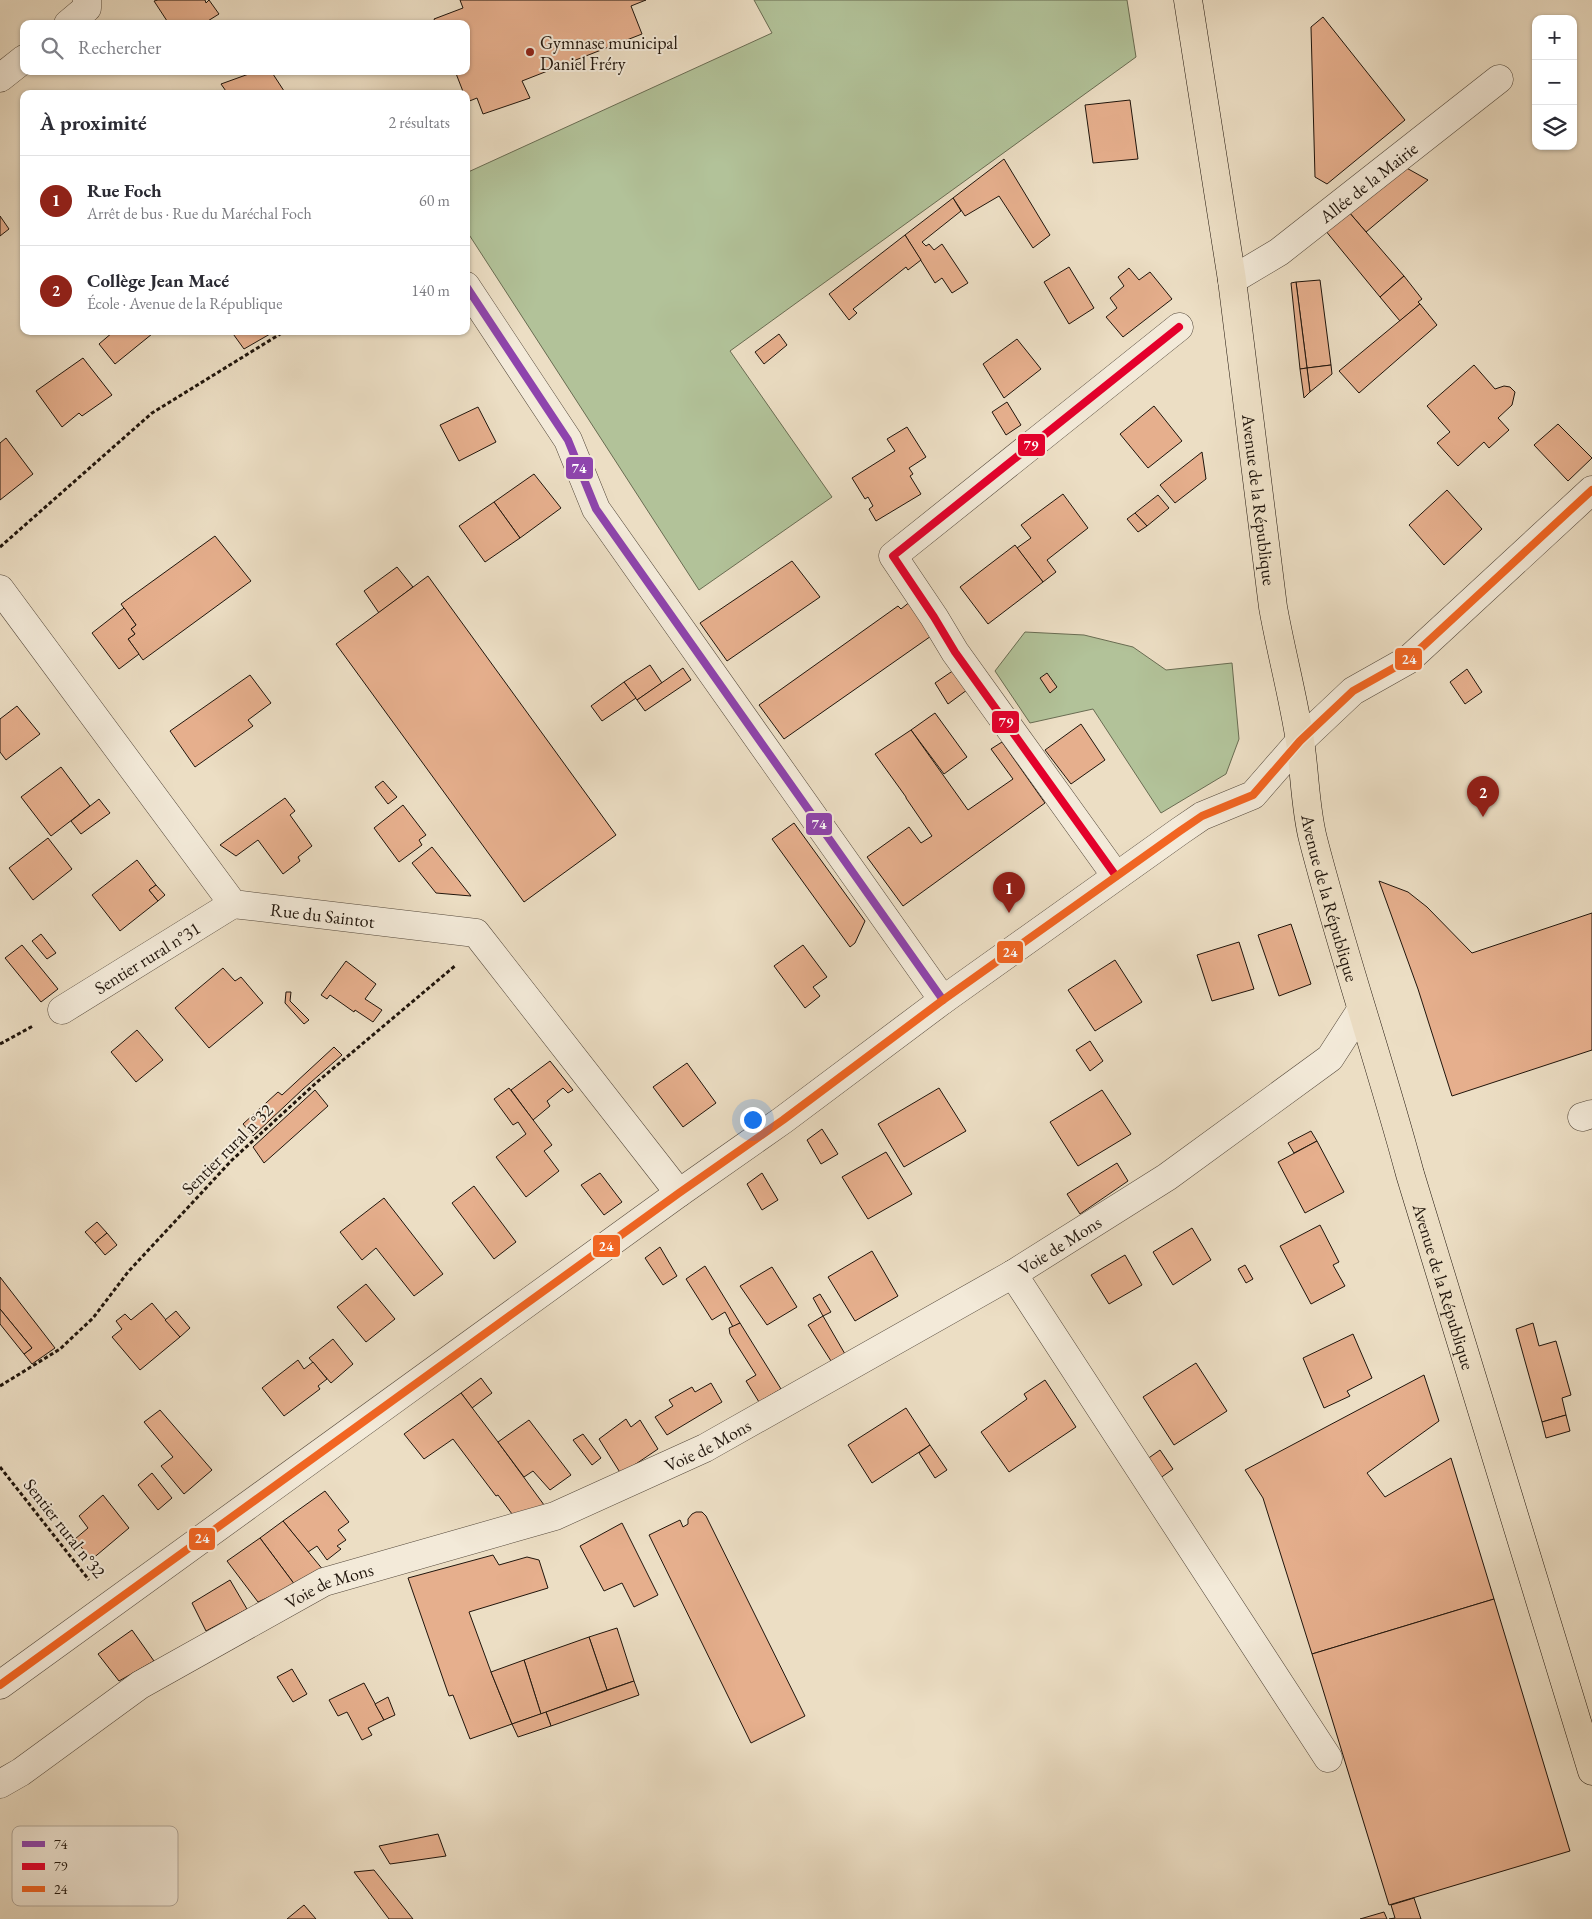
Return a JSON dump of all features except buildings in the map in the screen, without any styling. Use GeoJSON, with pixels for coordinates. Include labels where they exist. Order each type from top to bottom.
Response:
{"type":"FeatureCollection","features":[{"type":"Feature","properties":{"kind":"main road","name":"Avenue de la République"},"geometry":{"type":"LineString","coordinates":[[1188,0],[1232,280],[1274,608],[1282,658],[1300,740],[1312,837],[1410,1174],[1592,1771]]}},
{"type":"Feature","properties":{"kind":"street"},"geometry":{"type":"LineString","coordinates":[[73,20],[87,8],[87,0]]}},
{"type":"Feature","properties":{"kind":"street"},"geometry":{"type":"LineString","coordinates":[[0,78],[20,62]]}},
{"type":"Feature","properties":{"kind":"street","name":"Allée de la Mairie"},"geometry":{"type":"LineString","coordinates":[[1232,280],[1279,252],[1499,79]]}},
{"type":"Feature","properties":{"kind":"street"},"geometry":{"type":"LineString","coordinates":[[470,292],[568,440],[596,509],[943,1000]]}},
{"type":"Feature","properties":{"kind":"street"},"geometry":{"type":"LineString","coordinates":[[1116,876],[955,652],[893,556],[1180,327]]}},
{"type":"Feature","properties":{"kind":"street"},"geometry":{"type":"LineString","coordinates":[[0,1685],[679,1193],[783,1120],[943,1000],[1116,876],[1202,816],[1253,795],[1300,740],[1353,691],[1408,660],[1592,490]]}},
{"type":"Feature","properties":{"kind":"street"},"geometry":{"type":"LineString","coordinates":[[0,589],[233,904]]}},
{"type":"Feature","properties":{"kind":"street","name":"Rue du Saintot"},"geometry":{"type":"LineString","coordinates":[[233,904],[476,933]]}},
{"type":"Feature","properties":{"kind":"street","name":"Sentier rural n°31"},"geometry":{"type":"LineString","coordinates":[[62,1010],[233,904]]}},
{"type":"Feature","properties":{"kind":"street"},"geometry":{"type":"LineString","coordinates":[[476,933],[679,1193]]}},
{"type":"Feature","properties":{"kind":"street","name":"Voie de Mons"},"geometry":{"type":"LineString","coordinates":[[0,1784],[21,1772],[140,1685],[324,1582],[555,1516],[705,1448],[1013,1274],[1167,1176],[1330,1058],[1361,1010]]}},
{"type":"Feature","properties":{"kind":"street"},"geometry":{"type":"LineString","coordinates":[[1013,1274],[1328,1758]]}},
{"type":"Feature","properties":{"kind":"path"},"geometry":{"type":"LineString","coordinates":[[0,547],[152,413],[279,335]]}},
{"type":"Feature","properties":{"kind":"path","name":"Sentier rural n°32"},"geometry":{"type":"LineString","coordinates":[[0,1386],[60,1349],[93,1318],[128,1272],[232,1160],[317,1082],[458,963],[476,933]]}},
{"type":"Feature","properties":{"kind":"path","name":"Sentier rural n°32"},"geometry":{"type":"LineString","coordinates":[[0,1467],[109,1606]]}},
{"type":"Feature","properties":{"kind":"green space"},"geometry":{"type":"Polygon","coordinates":[[[754,0],[1127,0],[1136,57],[730,351],[832,497],[699,590],[470,236],[470,171],[772,33],[754,0]]]}},
{"type":"Feature","properties":{"kind":"green space"},"geometry":{"type":"Polygon","coordinates":[[[1025,632],[1084,635],[1133,647],[1166,670],[1232,663],[1239,739],[1226,774],[1161,813],[1093,709],[1030,723],[995,671],[1025,632]]]}},
{"type":"Feature","properties":{"kind":"transit line","name":"74"},"geometry":{"type":"LineString","coordinates":[[470,292],[568,440],[596,509],[943,1000]]}},
{"type":"Feature","properties":{"kind":"transit line","name":"79"},"geometry":{"type":"LineString","coordinates":[[1116,876],[955,652],[893,556],[1179,327]]}},
{"type":"Feature","properties":{"kind":"transit line","name":"24"},"geometry":{"type":"LineString","coordinates":[[0,1685],[679,1193],[783,1120],[943,1000],[1180,831],[1202,816],[1253,795],[1300,741],[1353,691],[1408,660],[1592,490]]}},
{"type":"Feature","properties":{"kind":"place","name":"Gymnase municipal Daniel Fréry"},"geometry":{"type":"Point","coordinates":[530,52]}},
{"type":"Feature","properties":{"kind":"place","name":"Collège Jean Macé"},"geometry":{"type":"Point","coordinates":[1483,817]}},
{"type":"Feature","properties":{"kind":"place","name":"Rue Foch"},"geometry":{"type":"Point","coordinates":[1009,913]}}]}
